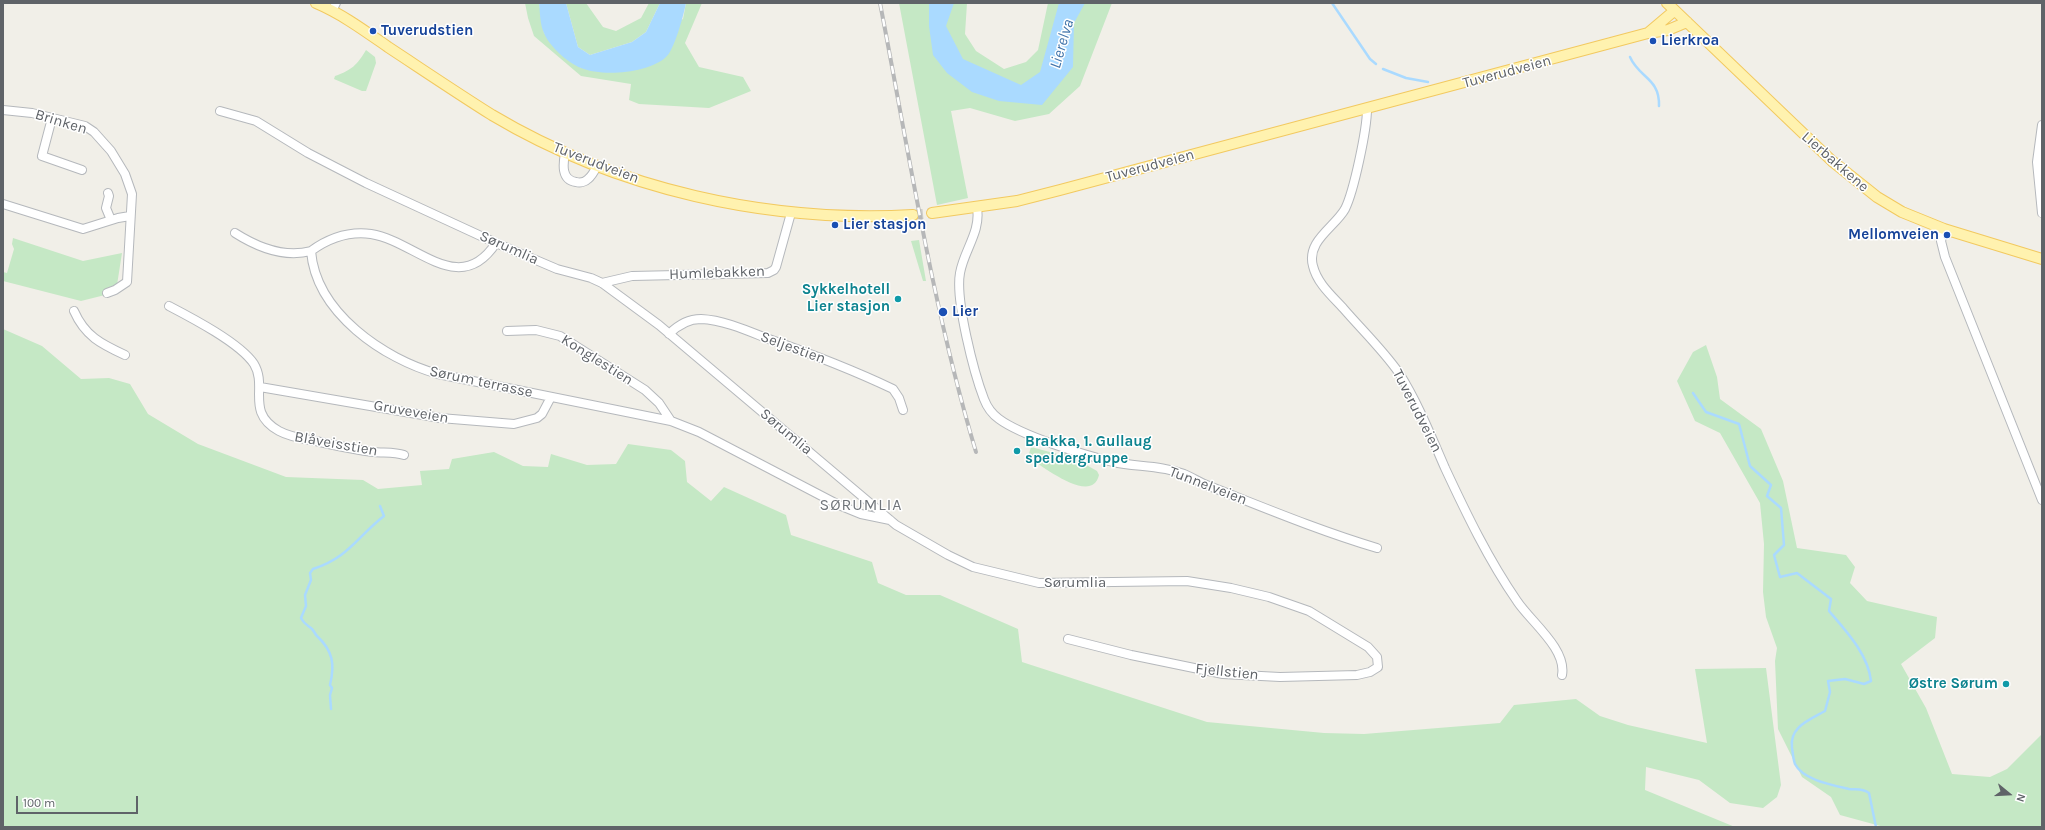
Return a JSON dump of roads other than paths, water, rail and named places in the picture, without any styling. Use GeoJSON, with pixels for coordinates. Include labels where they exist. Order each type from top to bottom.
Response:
{"type":"FeatureCollection","features":[{"type":"Feature","properties":{"kind":"main road","name":"Tuverudveien"},"geometry":{"type":"LineString","coordinates":[[316,3],[334,7],[492,115],[565,153],[597,166],[682,192],[735,204],[791,213],[866,217],[914,215]]}},
{"type":"Feature","properties":{"kind":"main road","name":"Lierbakkene"},"geometry":{"type":"LineString","coordinates":[[1667,3],[1816,146],[1865,189],[1902,212],[1944,229],[2041,257]]}},
{"type":"Feature","properties":{"kind":"main road","name":"Tuverudveien"},"geometry":{"type":"LineString","coordinates":[[1648,34],[1674,11]]}},
{"type":"Feature","properties":{"kind":"main road","name":"Tuverudveien"},"geometry":{"type":"LineString","coordinates":[[932,213],[977,208],[1060,190],[1648,34],[1668,30],[1687,22]]}},
{"type":"Feature","properties":{"kind":"street","name":"Tuverudveien"},"geometry":{"type":"LineString","coordinates":[[1367,109],[1351,194],[1344,211],[1322,234],[1314,249],[1312,265],[1315,273],[1327,290],[1384,354],[1400,375],[1426,423],[1458,494],[1480,538],[1517,602],[1554,645],[1562,665],[1562,675]]}},
{"type":"Feature","properties":{"kind":"street","name":"Brinken"},"geometry":{"type":"LineString","coordinates":[[3,110],[32,113],[85,126],[94,132],[105,144],[128,180],[132,194],[127,282],[115,290],[107,293]]}},
{"type":"Feature","properties":{"kind":"street","name":"Sørumlia"},"geometry":{"type":"LineString","coordinates":[[220,111],[256,121],[308,153],[366,183],[496,243],[557,269],[591,278],[602,283],[669,334],[890,520],[940,552],[967,565],[1023,580],[1059,583],[1187,581],[1231,588],[1269,597],[1298,607],[1327,621],[1368,647],[1377,657]]}},
{"type":"Feature","properties":{"kind":"street"},"geometry":{"type":"LineString","coordinates":[[52,118],[42,156],[82,170]]}},
{"type":"Feature","properties":{"kind":"street"},"geometry":{"type":"LineString","coordinates":[[2042,125],[2037,162],[2042,213]]}},
{"type":"Feature","properties":{"kind":"street"},"geometry":{"type":"LineString","coordinates":[[565,153],[564,171],[567,178],[573,182],[588,180],[597,166]]}},
{"type":"Feature","properties":{"kind":"street"},"geometry":{"type":"LineString","coordinates":[[108,193],[110,196],[106,208],[111,220]]}},
{"type":"Feature","properties":{"kind":"street"},"geometry":{"type":"LineString","coordinates":[[3,204],[83,229],[111,220],[130,216]]}},
{"type":"Feature","properties":{"kind":"street","name":"Tunnelveien"},"geometry":{"type":"LineString","coordinates":[[977,208],[978,222],[976,230],[960,275],[961,304],[969,345],[984,400],[991,412],[999,420],[1022,431],[1079,452],[1113,462],[1162,468],[1184,474],[1274,512],[1329,533],[1377,548]]}},
{"type":"Feature","properties":{"kind":"street","name":"Humlebakken"},"geometry":{"type":"LineString","coordinates":[[602,283],[632,276],[768,273],[776,267],[791,213]]}},
{"type":"Feature","properties":{"kind":"street"},"geometry":{"type":"LineString","coordinates":[[1944,229],[1940,241],[1945,257],[2041,500]]}},
{"type":"Feature","properties":{"kind":"street"},"geometry":{"type":"LineString","coordinates":[[235,233],[258,246],[282,252],[303,253],[311,251],[334,238],[365,234],[388,239],[433,261],[455,268],[469,266],[480,261],[496,243]]}},
{"type":"Feature","properties":{"kind":"street","name":"Sørum terrasse"},"geometry":{"type":"LineString","coordinates":[[311,251],[318,279],[336,310],[359,333],[381,349],[414,367],[432,373],[671,421],[699,432],[839,505],[861,514],[890,520]]}},
{"type":"Feature","properties":{"kind":"street","name":"Blåveisstien"},"geometry":{"type":"LineString","coordinates":[[169,306],[241,350],[254,364],[260,387],[258,398],[263,415],[276,429],[292,437],[353,449],[404,455]]}},
{"type":"Feature","properties":{"kind":"street"},"geometry":{"type":"LineString","coordinates":[[74,311],[84,329],[96,341],[125,355]]}},
{"type":"Feature","properties":{"kind":"street","name":"Seljestien"},"geometry":{"type":"LineString","coordinates":[[669,334],[679,325],[691,320],[700,319],[725,324],[829,361],[893,389],[899,398],[903,410]]}},
{"type":"Feature","properties":{"kind":"street","name":"Konglestien"},"geometry":{"type":"LineString","coordinates":[[507,330],[536,330],[560,336],[645,390],[659,403],[671,421]]}},
{"type":"Feature","properties":{"kind":"street","name":"Gruveveien"},"geometry":{"type":"LineString","coordinates":[[260,387],[440,418],[501,424],[514,424],[537,418],[542,414],[551,397]]}},
{"type":"Feature","properties":{"kind":"street","name":"Fjellstien"},"geometry":{"type":"LineString","coordinates":[[1068,639],[1131,656],[1212,672],[1252,676],[1358,675],[1370,672],[1378,667],[1377,657]]}},
{"type":"Feature","properties":{"kind":"water"},"geometry":{"type":"Polygon","coordinates":[[[539,3],[566,3],[578,47],[590,55],[632,42],[646,32],[660,3],[686,3],[675,40],[666,57],[649,67],[613,73],[590,71],[581,68],[560,54],[546,38],[540,18],[539,3]]]}},
{"type":"Feature","properties":{"kind":"water","name":"Lierelva"},"geometry":{"type":"Polygon","coordinates":[[[929,3],[954,3],[946,26],[963,59],[1021,85],[1040,72],[1059,3],[1085,3],[1074,23],[1073,67],[1042,105],[999,101],[972,92],[947,73],[933,55],[929,26],[929,3]]]}},
{"type":"Feature","properties":{"kind":"waterway"},"geometry":{"type":"LineString","coordinates":[[1332,3],[1370,59],[1376,64]]}},
{"type":"Feature","properties":{"kind":"waterway"},"geometry":{"type":"LineString","coordinates":[[1630,57],[1638,70],[1653,84],[1656,89],[1659,106]]}},
{"type":"Feature","properties":{"kind":"waterway"},"geometry":{"type":"LineString","coordinates":[[1383,69],[1406,78],[1428,82]]}},
{"type":"Feature","properties":{"kind":"waterway"},"geometry":{"type":"LineString","coordinates":[[1693,393],[1706,412],[1739,424],[1750,466],[1771,485],[1767,496],[1781,508],[1784,545],[1774,555],[1780,577],[1797,573],[1831,599],[1829,611],[1855,643],[1866,661],[1871,681],[1864,684],[1845,679],[1828,681],[1830,692],[1825,711],[1807,721],[1797,729],[1792,741],[1792,748],[1795,764],[1804,774],[1827,784],[1866,791],[1869,793],[1876,827]]}},
{"type":"Feature","properties":{"kind":"waterway"},"geometry":{"type":"LineString","coordinates":[[331,709],[331,658],[326,647],[301,618],[306,606],[305,595],[311,580],[310,573],[313,569],[335,559],[344,553],[384,516],[380,506]]}},
{"type":"Feature","properties":{"kind":"tunnel"},"geometry":{"type":"LineString","coordinates":[[913,215],[932,213]]}},
{"type":"Feature","properties":{"kind":"railway"},"geometry":{"type":"LineString","coordinates":[[880,3],[922,229],[960,397],[976,452]]}},
{"type":"Feature","properties":{"kind":"place","name":"Tuverudstien"},"geometry":{"type":"Point","coordinates":[373,31]}},
{"type":"Feature","properties":{"kind":"place","name":"Lierkroa"},"geometry":{"type":"Point","coordinates":[1653,41]}},
{"type":"Feature","properties":{"kind":"place","name":"Lier stasjon"},"geometry":{"type":"Point","coordinates":[835,225]}},
{"type":"Feature","properties":{"kind":"place","name":"Mellomveien"},"geometry":{"type":"Point","coordinates":[1947,235]}},
{"type":"Feature","properties":{"kind":"place","name":"Sykkelhotell Lier stasjon"},"geometry":{"type":"Point","coordinates":[898,299]}},
{"type":"Feature","properties":{"kind":"place","name":"Lier"},"geometry":{"type":"Point","coordinates":[943,312]}},
{"type":"Feature","properties":{"kind":"place","name":"Brakka, 1. Gullaug speidergruppe"},"geometry":{"type":"Point","coordinates":[1017,451]}},
{"type":"Feature","properties":{"kind":"place","name":"Østre Sørum"},"geometry":{"type":"Point","coordinates":[2006,684]}},
{"type":"Feature","properties":{"kind":"district","name":"SØRUMLIA"},"geometry":{"type":"Point","coordinates":[861,505]}}]}
